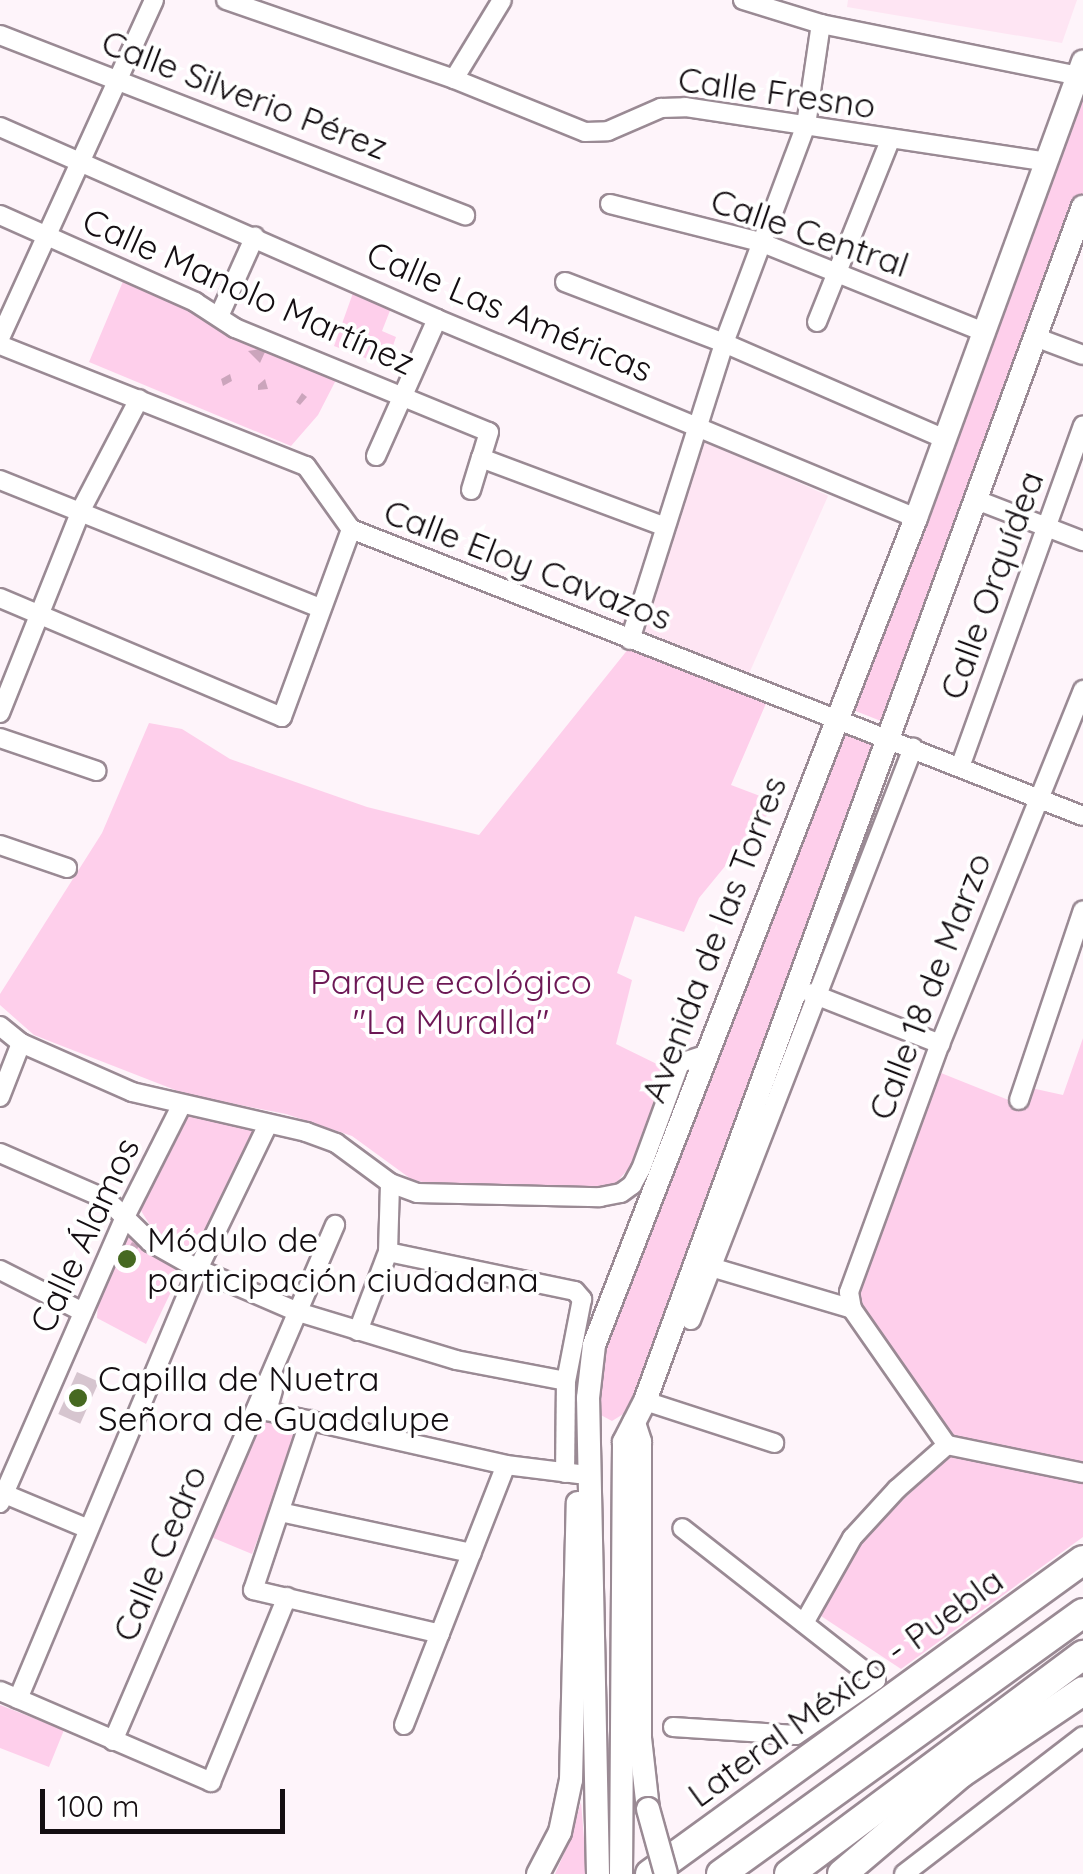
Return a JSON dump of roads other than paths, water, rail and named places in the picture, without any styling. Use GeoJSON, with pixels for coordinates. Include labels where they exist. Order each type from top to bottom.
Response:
{"type":"FeatureCollection","features":[{"type":"Feature","properties":{"kind":"highway","name":"Lateral México - Puebla"},"geometry":{"type":"LineString","coordinates":[[650,1874],[1083,1560]]}},
{"type":"Feature","properties":{"kind":"highway"},"geometry":{"type":"LineString","coordinates":[[720,1874],[1083,1613]]}},
{"type":"Feature","properties":{"kind":"highway"},"geometry":{"type":"LineString","coordinates":[[789,1874],[1083,1655]]}},
{"type":"Feature","properties":{"kind":"highway"},"geometry":{"type":"LineString","coordinates":[[842,1874],[960,1774],[1083,1691]]}},
{"type":"Feature","properties":{"kind":"highway"},"geometry":{"type":"LineString","coordinates":[[864,1874],[1026,1743],[1055,1711]]}},
{"type":"Feature","properties":{"kind":"main road","name":"Avenida de las Torres"},"geometry":{"type":"LineString","coordinates":[[598,1864],[588,1398],[594,1345],[704,1054],[916,518],[1081,69]]}},
{"type":"Feature","properties":{"kind":"main road"},"geometry":{"type":"LineString","coordinates":[[622,1874],[621,1456],[809,993],[890,738],[1083,207]]}},
{"type":"Feature","properties":{"kind":"main road"},"geometry":{"type":"LineString","coordinates":[[538,1874],[560,1832],[570,1780],[572,1473],[591,1431],[640,1412]]}},
{"type":"Feature","properties":{"kind":"main road"},"geometry":{"type":"LineString","coordinates":[[640,1412],[640,1738],[648,1809],[666,1874]]}},
{"type":"Feature","properties":{"kind":"street"},"geometry":{"type":"LineString","coordinates":[[0,342],[44,234],[154,0]]}},
{"type":"Feature","properties":{"kind":"street","name":"Calle Fresno"},"geometry":{"type":"LineString","coordinates":[[226,0],[454,79],[585,132],[608,131],[660,108],[1047,162]]}},
{"type":"Feature","properties":{"kind":"street"},"geometry":{"type":"LineString","coordinates":[[454,79],[502,0]]}},
{"type":"Feature","properties":{"kind":"street"},"geometry":{"type":"LineString","coordinates":[[743,0],[821,24],[1081,69]]}},
{"type":"Feature","properties":{"kind":"street"},"geometry":{"type":"LineString","coordinates":[[630,640],[724,343],[806,126],[821,24]]}},
{"type":"Feature","properties":{"kind":"street","name":"Calle Silverio Pérez"},"geometry":{"type":"LineString","coordinates":[[0,34],[465,215]]}},
{"type":"Feature","properties":{"kind":"street","name":"Calle Las Américas"},"geometry":{"type":"LineString","coordinates":[[0,127],[437,319],[916,518]]}},
{"type":"Feature","properties":{"kind":"street"},"geometry":{"type":"LineString","coordinates":[[817,322],[890,140]]}},
{"type":"Feature","properties":{"kind":"street","name":"Calle Central"},"geometry":{"type":"LineString","coordinates":[[610,204],[760,242],[984,332]]}},
{"type":"Feature","properties":{"kind":"street","name":"Calle Manolo Martínez"},"geometry":{"type":"LineString","coordinates":[[0,215],[220,314],[235,328],[488,432],[481,458]]}},
{"type":"Feature","properties":{"kind":"street"},"geometry":{"type":"LineString","coordinates":[[220,314],[255,236]]}},
{"type":"Feature","properties":{"kind":"street"},"geometry":{"type":"LineString","coordinates":[[565,282],[724,343],[945,439]]}},
{"type":"Feature","properties":{"kind":"street"},"geometry":{"type":"LineString","coordinates":[[376,456],[437,319]]}},
{"type":"Feature","properties":{"kind":"street"},"geometry":{"type":"LineString","coordinates":[[1034,337],[1083,355]]}},
{"type":"Feature","properties":{"kind":"street","name":"Calle Eloy Cavazos"},"geometry":{"type":"LineString","coordinates":[[0,342],[306,466],[351,529],[1083,816]]}},
{"type":"Feature","properties":{"kind":"street"},"geometry":{"type":"LineString","coordinates":[[0,712],[81,510],[139,399]]}},
{"type":"Feature","properties":{"kind":"street","name":"Calle Orquídea"},"geometry":{"type":"LineString","coordinates":[[960,768],[1083,425]]}},
{"type":"Feature","properties":{"kind":"street"},"geometry":{"type":"LineString","coordinates":[[471,490],[481,458],[663,526]]}},
{"type":"Feature","properties":{"kind":"street"},"geometry":{"type":"LineString","coordinates":[[0,480],[320,608]]}},
{"type":"Feature","properties":{"kind":"street"},"geometry":{"type":"LineString","coordinates":[[974,499],[1083,541]]}},
{"type":"Feature","properties":{"kind":"street"},"geometry":{"type":"LineString","coordinates":[[0,598],[282,717],[351,529]]}},
{"type":"Feature","properties":{"kind":"street","name":"Calle 18 de Marzo"},"geometry":{"type":"LineString","coordinates":[[852,1309],[849,1292],[940,1044],[1036,797],[1083,690]]}},
{"type":"Feature","properties":{"kind":"street"},"geometry":{"type":"LineString","coordinates":[[0,738],[97,771]]}},
{"type":"Feature","properties":{"kind":"street"},"geometry":{"type":"LineString","coordinates":[[691,1320],[714,1268],[809,993],[913,748]]}},
{"type":"Feature","properties":{"kind":"street"},"geometry":{"type":"LineString","coordinates":[[0,846],[66,868]]}},
{"type":"Feature","properties":{"kind":"street"},"geometry":{"type":"LineString","coordinates":[[1019,1100],[1083,910]]}},
{"type":"Feature","properties":{"kind":"street"},"geometry":{"type":"LineString","coordinates":[[809,993],[940,1044]]}},
{"type":"Feature","properties":{"kind":"street"},"geometry":{"type":"LineString","coordinates":[[0,1026],[21,1043],[118,1086],[181,1106],[336,1143],[390,1183],[416,1193],[600,1197],[621,1193],[632,1186],[641,1170],[680,1063],[704,1054]]}},
{"type":"Feature","properties":{"kind":"street"},"geometry":{"type":"LineString","coordinates":[[0,1097],[21,1043]]}},
{"type":"Feature","properties":{"kind":"street","name":"Calle Álamos"},"geometry":{"type":"LineString","coordinates":[[2,1496],[126,1215],[181,1106]]}},
{"type":"Feature","properties":{"kind":"street"},"geometry":{"type":"LineString","coordinates":[[268,1124],[198,1269],[9,1695],[211,1782],[288,1598]]}},
{"type":"Feature","properties":{"kind":"street"},"geometry":{"type":"LineString","coordinates":[[0,1153],[106,1199],[150,1242],[198,1269],[298,1312],[456,1360],[566,1381]]}},
{"type":"Feature","properties":{"kind":"street"},"geometry":{"type":"LineString","coordinates":[[358,1331],[388,1252],[390,1183]]}},
{"type":"Feature","properties":{"kind":"street","name":"Calle Cedro"},"geometry":{"type":"LineString","coordinates":[[113,1741],[336,1225]]}},
{"type":"Feature","properties":{"kind":"street"},"geometry":{"type":"LineString","coordinates":[[279,1356],[267,1410],[506,1465],[572,1473],[566,1381],[582,1298],[575,1291],[388,1252]]}},
{"type":"Feature","properties":{"kind":"street"},"geometry":{"type":"LineString","coordinates":[[714,1268],[852,1309],[946,1446],[1083,1473]]}},
{"type":"Feature","properties":{"kind":"street"},"geometry":{"type":"LineString","coordinates":[[0,1270],[83,1312]]}},
{"type":"Feature","properties":{"kind":"street"},"geometry":{"type":"LineString","coordinates":[[640,1412],[774,1443]]}},
{"type":"Feature","properties":{"kind":"street"},"geometry":{"type":"LineString","coordinates":[[310,1420],[253,1590],[440,1634]]}},
{"type":"Feature","properties":{"kind":"street"},"geometry":{"type":"LineString","coordinates":[[804,1623],[852,1538],[897,1489],[946,1446]]}},
{"type":"Feature","properties":{"kind":"street"},"geometry":{"type":"LineString","coordinates":[[404,1725],[506,1465]]}},
{"type":"Feature","properties":{"kind":"street"},"geometry":{"type":"LineString","coordinates":[[2,1496],[86,1528]]}},
{"type":"Feature","properties":{"kind":"street"},"geometry":{"type":"LineString","coordinates":[[280,1512],[472,1553]]}},
{"type":"Feature","properties":{"kind":"street"},"geometry":{"type":"LineString","coordinates":[[673,1727],[796,1735],[876,1680],[682,1528]]}},
{"type":"Feature","properties":{"kind":"street"},"geometry":{"type":"LineString","coordinates":[[904,1874],[1083,1736]]}},
{"type":"Feature","properties":{"kind":"place","name":"Módulo de participación ciudadana"},"geometry":{"type":"Point","coordinates":[127,1259]}},
{"type":"Feature","properties":{"kind":"place","name":"Capilla de Nuetra Señora de Guadalupe"},"geometry":{"type":"Point","coordinates":[78,1398]}},
{"type":"Feature","properties":{"kind":"park label","name":"Parque ecológico \"La Muralla\""},"geometry":{"type":"Point","coordinates":[451,1001]}}]}
